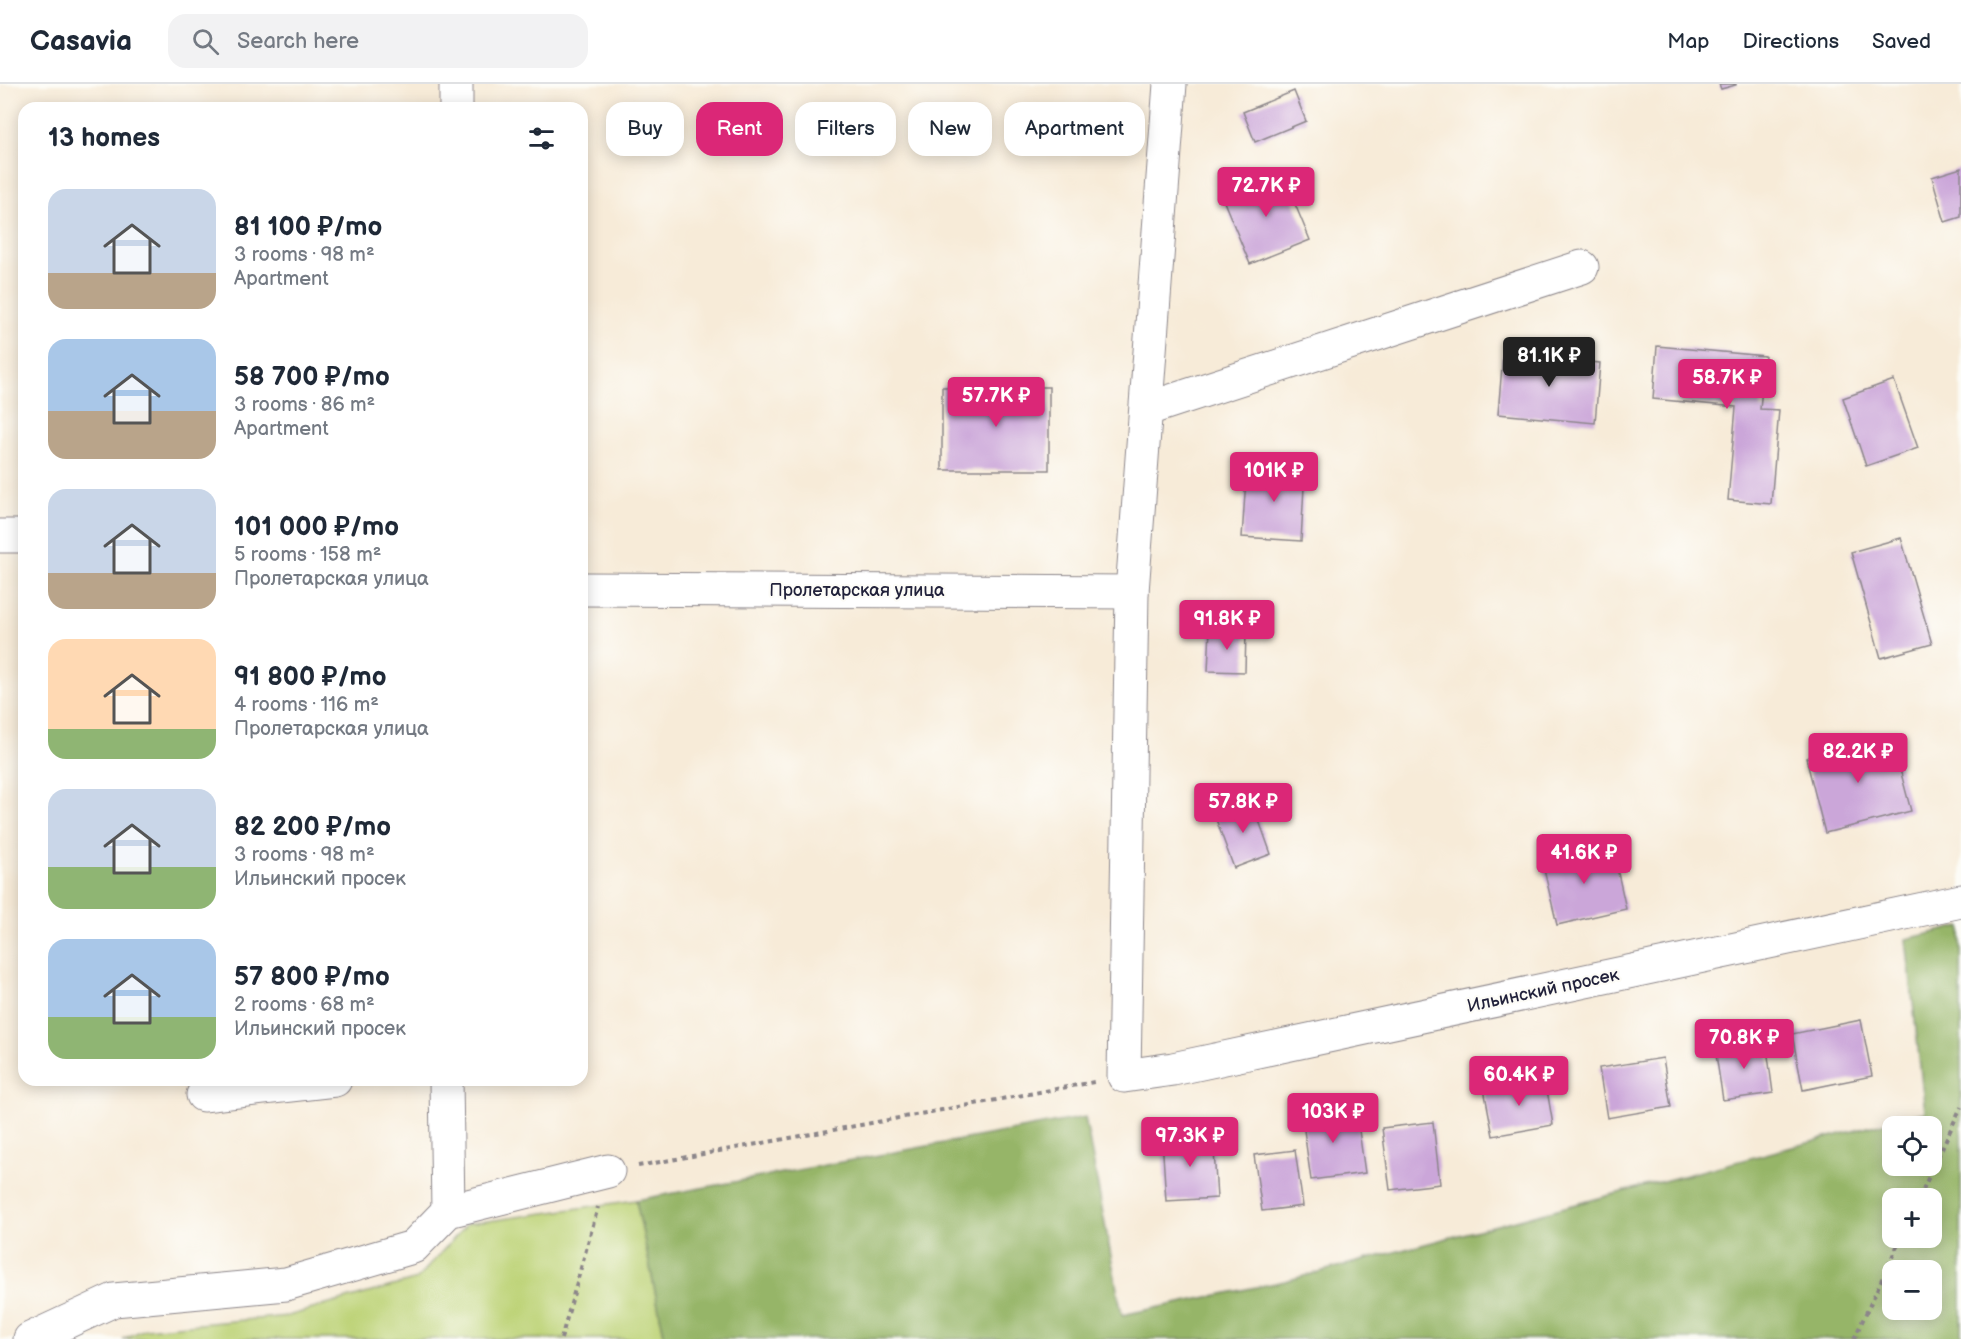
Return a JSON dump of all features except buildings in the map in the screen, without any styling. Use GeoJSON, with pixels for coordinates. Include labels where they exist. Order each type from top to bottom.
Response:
{"type":"FeatureCollection","features":[{"type":"Feature","properties":{"kind":"street"},"geometry":{"type":"LineString","coordinates":[[456,84],[456,102]]}},
{"type":"Feature","properties":{"kind":"street"},"geometry":{"type":"LineString","coordinates":[[1125,1076],[1132,592],[1170,84]]}},
{"type":"Feature","properties":{"kind":"street"},"geometry":{"type":"LineString","coordinates":[[1146,409],[1582,267]]}},
{"type":"Feature","properties":{"kind":"street"},"geometry":{"type":"LineString","coordinates":[[0,536],[18,536]]}},
{"type":"Feature","properties":{"kind":"street","name":"Пролетарская улица"},"geometry":{"type":"LineString","coordinates":[[588,589],[1132,592]]}},
{"type":"Feature","properties":{"kind":"street","name":"Ильинский просек"},"geometry":{"type":"LineString","coordinates":[[1125,1076],[1173,1069],[1961,901]]}},
{"type":"Feature","properties":{"kind":"street"},"geometry":{"type":"LineString","coordinates":[[203,1095],[282,1086]]}},
{"type":"Feature","properties":{"kind":"street"},"geometry":{"type":"LineString","coordinates":[[446,1086],[448,1211]]}},
{"type":"Feature","properties":{"kind":"street"},"geometry":{"type":"LineString","coordinates":[[43,1336],[114,1300],[286,1284],[413,1246],[448,1211],[608,1171]]}},
{"type":"Feature","properties":{"kind":"path"},"geometry":{"type":"LineString","coordinates":[[561,1339],[608,1171],[1125,1076]]}},
{"type":"Feature","properties":{"kind":"path"},"geometry":{"type":"LineString","coordinates":[[1924,1188],[1961,1107]]}},
{"type":"Feature","properties":{"kind":"path"},"geometry":{"type":"LineString","coordinates":[[1854,1339],[1896,1248]]}},
{"type":"Feature","properties":{"kind":"green space"},"geometry":{"type":"Polygon","coordinates":[[[1961,926],[1961,1339],[665,1339],[636,1200],[1085,1117],[1122,1315],[1285,1281],[1882,1123],[1882,1176],[1942,1176],[1942,1116],[1910,1116],[1925,1112],[1906,939],[1961,926]]]}},
{"type":"Feature","properties":{"kind":"green space"},"geometry":{"type":"Polygon","coordinates":[[[636,1200],[665,1339],[123,1339],[145,1329],[288,1316],[417,1279],[467,1224],[636,1200]]]}}]}
